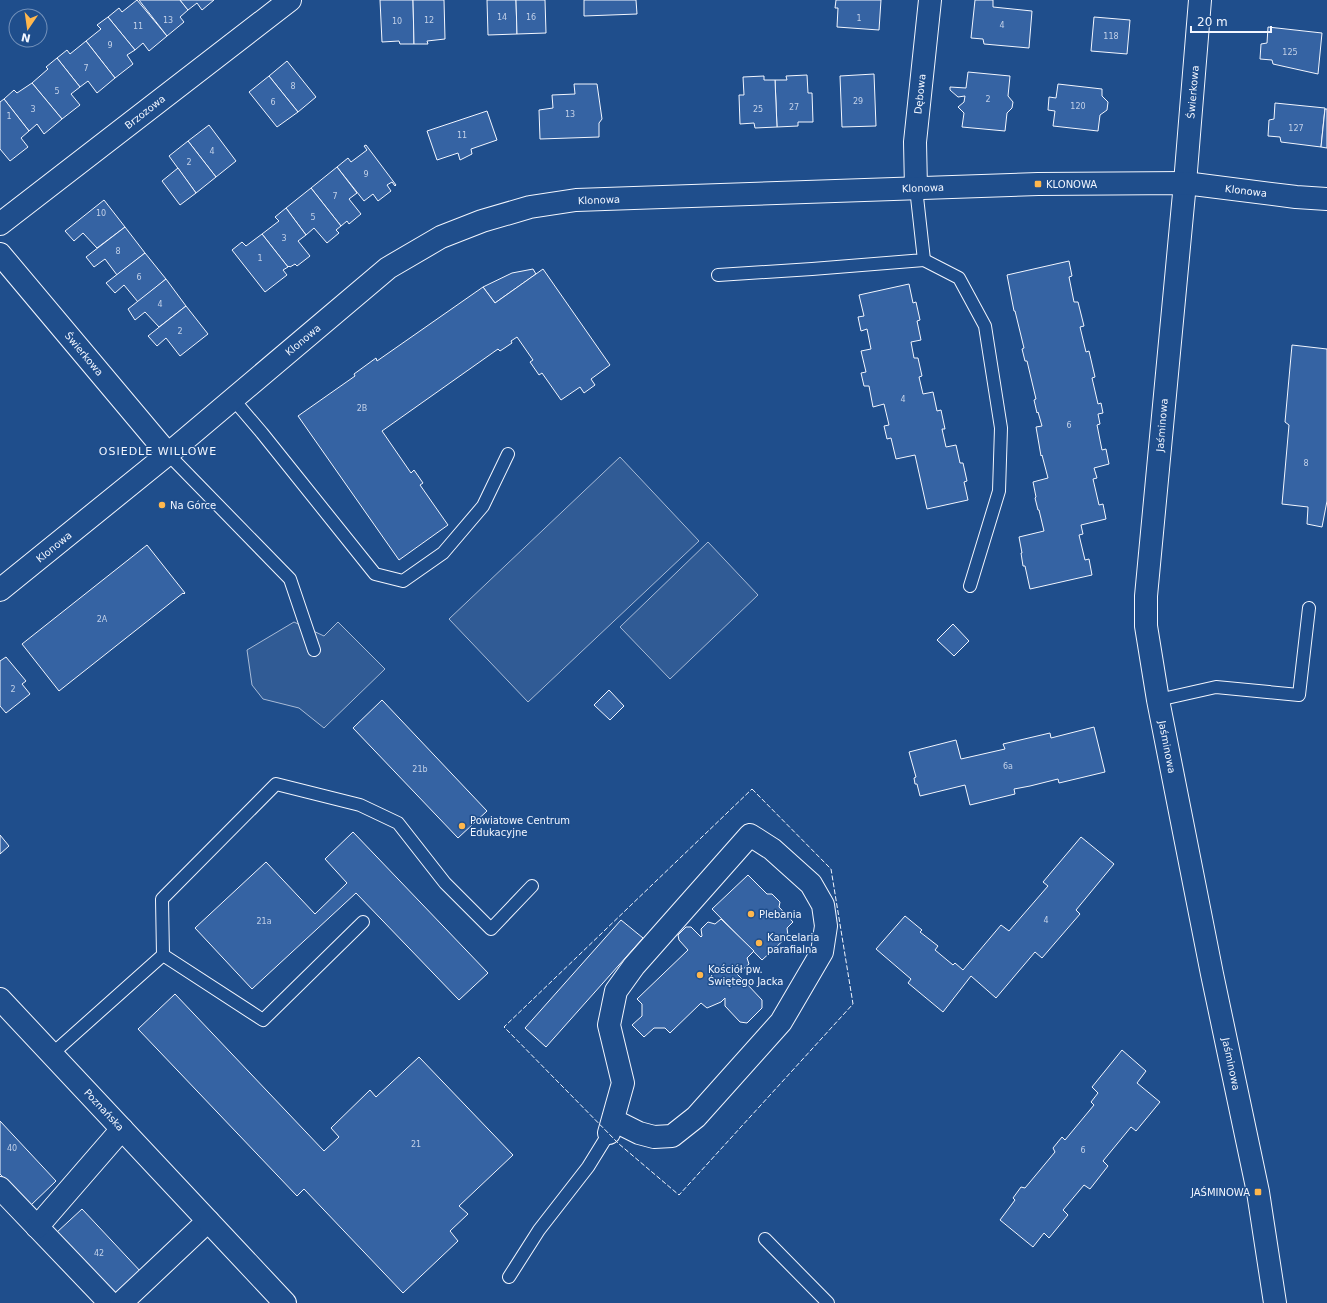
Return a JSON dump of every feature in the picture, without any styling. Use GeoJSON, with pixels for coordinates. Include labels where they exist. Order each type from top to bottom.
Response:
{"type":"FeatureCollection","features":[{"type":"Feature","properties":{"kind":"street","name":"Brzozowa"},"geometry":{"type":"LineString","coordinates":[[0,224],[290,0]]}},
{"type":"Feature","properties":{"kind":"street","name":"Dębowa"},"geometry":{"type":"LineString","coordinates":[[916,188],[915,142],[930,0]]}},
{"type":"Feature","properties":{"kind":"street","name":"Świerkowa"},"geometry":{"type":"LineString","coordinates":[[1185,183],[1200,0]]}},
{"type":"Feature","properties":{"kind":"street","name":"Klonowa"},"geometry":{"type":"LineString","coordinates":[[0,590],[168,454],[388,268],[441,237],[482,220],[530,207],[576,200],[1038,184],[1185,183],[1296,197],[1327,199]]}},
{"type":"Feature","properties":{"kind":"street","name":"Jaśminowa"},"geometry":{"type":"LineString","coordinates":[[1185,183],[1146,596],[1146,626],[1158,700],[1212,974],[1258,1192],[1275,1303]]}},
{"type":"Feature","properties":{"kind":"street","name":"Świerkowa"},"geometry":{"type":"LineString","coordinates":[[0,254],[168,454]]}},
{"type":"Feature","properties":{"kind":"street"},"geometry":{"type":"LineString","coordinates":[[750,835],[772,849],[811,884],[823,905],[826,926],[822,952],[781,1022],[696,1117],[672,1136],[654,1137],[611,1126],[623,1083],[609,1026],[616,991],[634,966],[750,835]]}},
{"type":"Feature","properties":{"kind":"street","name":"Poznańska"},"geometry":{"type":"LineString","coordinates":[[0,999],[208,1221],[281,1302]]}},
{"type":"Feature","properties":{"kind":"street"},"geometry":{"type":"LineString","coordinates":[[37,1227],[122,1129]]}},
{"type":"Feature","properties":{"kind":"street"},"geometry":{"type":"LineString","coordinates":[[0,1188],[110,1303]]}},
{"type":"Feature","properties":{"kind":"street"},"geometry":{"type":"LineString","coordinates":[[122,1303],[208,1221]]}},
{"type":"Feature","properties":{"kind":"lane"},"geometry":{"type":"LineString","coordinates":[[916,188],[924,260]]}},
{"type":"Feature","properties":{"kind":"lane"},"geometry":{"type":"LineString","coordinates":[[718,275],[812,270],[924,260],[959,278],[985,326],[1001,428],[999,491],[970,586]]}},
{"type":"Feature","properties":{"kind":"lane"},"geometry":{"type":"LineString","coordinates":[[233,399],[262,433],[374,574],[403,581],[443,552],[483,506],[508,454]]}},
{"type":"Feature","properties":{"kind":"lane"},"geometry":{"type":"LineString","coordinates":[[168,454],[290,580],[314,650]]}},
{"type":"Feature","properties":{"kind":"lane"},"geometry":{"type":"LineString","coordinates":[[1158,700],[1216,687],[1299,695],[1309,608]]}},
{"type":"Feature","properties":{"kind":"lane"},"geometry":{"type":"LineString","coordinates":[[52,1054],[163,955],[162,899],[276,784],[360,805],[398,823],[446,883],[491,929],[532,886]]}},
{"type":"Feature","properties":{"kind":"lane"},"geometry":{"type":"LineString","coordinates":[[163,955],[263,1020],[363,922]]}},
{"type":"Feature","properties":{"kind":"lane"},"geometry":{"type":"LineString","coordinates":[[509,1277],[539,1230],[588,1167],[611,1126]]}},
{"type":"Feature","properties":{"kind":"lane"},"geometry":{"type":"LineString","coordinates":[[765,1239],[828,1303]]}},
{"type":"Feature","properties":{"kind":"shaded area"},"geometry":{"type":"Polygon","coordinates":[[[620,457],[699,541],[528,702],[449,619],[620,457]]]}},
{"type":"Feature","properties":{"kind":"shaded area"},"geometry":{"type":"Polygon","coordinates":[[[708,542],[758,595],[670,679],[620,627],[708,542]]]}},
{"type":"Feature","properties":{"kind":"shaded area"},"geometry":{"type":"Polygon","coordinates":[[[294,622],[324,636],[338,622],[385,669],[324,728],[299,708],[263,699],[252,685],[247,650],[294,622]]]}},
{"type":"Feature","properties":{"kind":"building"},"geometry":{"type":"Polygon","coordinates":[[[137,0],[167,36],[149,51],[143,43],[135,50],[108,17],[119,8],[122,12],[137,0]]]}},
{"type":"Feature","properties":{"kind":"building"},"geometry":{"type":"Polygon","coordinates":[[[139,0],[180,0],[188,10],[180,17],[184,22],[167,36],[139,0]]]}},
{"type":"Feature","properties":{"kind":"building"},"geometry":{"type":"Polygon","coordinates":[[[180,0],[214,0],[202,10],[197,3],[188,10],[180,0]]]}},
{"type":"Feature","properties":{"kind":"building"},"geometry":{"type":"Polygon","coordinates":[[[380,0],[413,0],[414,44],[400,44],[399,41],[382,42],[380,0]]]}},
{"type":"Feature","properties":{"kind":"building"},"geometry":{"type":"Polygon","coordinates":[[[413,0],[444,0],[445,39],[427,41],[428,44],[414,44],[413,0]]]}},
{"type":"Feature","properties":{"kind":"building"},"geometry":{"type":"Polygon","coordinates":[[[487,0],[516,0],[517,34],[488,35],[487,0]]]}},
{"type":"Feature","properties":{"kind":"building"},"geometry":{"type":"Polygon","coordinates":[[[516,0],[545,0],[546,33],[517,34],[516,0]]]}},
{"type":"Feature","properties":{"kind":"building"},"geometry":{"type":"Polygon","coordinates":[[[584,0],[636,0],[637,14],[584,16],[584,0]]]}},
{"type":"Feature","properties":{"kind":"building"},"geometry":{"type":"Polygon","coordinates":[[[836,0],[881,0],[879,30],[837,27],[838,8],[835,8],[836,0]]]}},
{"type":"Feature","properties":{"kind":"building"},"geometry":{"type":"Polygon","coordinates":[[[975,0],[993,0],[993,7],[1032,11],[1029,48],[984,44],[983,39],[971,38],[975,0]]]}},
{"type":"Feature","properties":{"kind":"building"},"geometry":{"type":"Polygon","coordinates":[[[108,17],[135,50],[127,55],[133,64],[115,78],[86,41],[101,29],[97,25],[108,17]]]}},
{"type":"Feature","properties":{"kind":"building"},"geometry":{"type":"Polygon","coordinates":[[[1094,17],[1130,20],[1127,54],[1091,51],[1094,17]]]}},
{"type":"Feature","properties":{"kind":"building"},"geometry":{"type":"Polygon","coordinates":[[[1268,27],[1322,33],[1318,74],[1273,64],[1272,60],[1260,59],[1261,44],[1267,43],[1268,27]]]}},
{"type":"Feature","properties":{"kind":"building"},"geometry":{"type":"Polygon","coordinates":[[[86,41],[115,78],[97,93],[88,81],[80,87],[57,58],[67,50],[70,54],[86,41]]]}},
{"type":"Feature","properties":{"kind":"building"},"geometry":{"type":"Polygon","coordinates":[[[57,58],[80,87],[71,94],[80,105],[62,119],[32,83],[48,69],[46,67],[57,58]]]}},
{"type":"Feature","properties":{"kind":"building"},"geometry":{"type":"Polygon","coordinates":[[[287,61],[316,97],[298,112],[269,76],[287,61]]]}},
{"type":"Feature","properties":{"kind":"building"},"geometry":{"type":"Polygon","coordinates":[[[968,72],[1010,76],[1008,96],[1013,102],[1012,108],[1007,113],[1005,131],[962,127],[964,113],[958,107],[964,102],[965,96],[958,97],[950,90],[950,87],[966,88],[968,72]]]}},
{"type":"Feature","properties":{"kind":"building"},"geometry":{"type":"Polygon","coordinates":[[[874,74],[876,126],[842,127],[840,76],[874,74]]]}},
{"type":"Feature","properties":{"kind":"building"},"geometry":{"type":"Polygon","coordinates":[[[807,75],[808,93],[812,93],[813,122],[798,122],[798,126],[777,127],[775,80],[787,80],[786,76],[807,75]]]}},
{"type":"Feature","properties":{"kind":"building"},"geometry":{"type":"Polygon","coordinates":[[[269,76],[298,112],[277,127],[249,92],[269,76]]]}},
{"type":"Feature","properties":{"kind":"building"},"geometry":{"type":"Polygon","coordinates":[[[764,76],[764,80],[775,80],[777,127],[755,128],[754,123],[740,124],[739,95],[744,95],[743,77],[764,76]]]}},
{"type":"Feature","properties":{"kind":"building"},"geometry":{"type":"Polygon","coordinates":[[[32,83],[62,119],[44,134],[37,124],[29,131],[4,99],[14,90],[17,93],[32,83]]]}},
{"type":"Feature","properties":{"kind":"building"},"geometry":{"type":"Polygon","coordinates":[[[574,84],[597,84],[602,119],[599,123],[599,137],[540,139],[539,110],[553,108],[552,95],[575,94],[574,84]]]}},
{"type":"Feature","properties":{"kind":"building"},"geometry":{"type":"Polygon","coordinates":[[[1058,84],[1102,89],[1102,96],[1108,102],[1107,110],[1100,115],[1098,131],[1053,126],[1055,111],[1048,110],[1049,97],[1056,98],[1058,84]]]}},
{"type":"Feature","properties":{"kind":"building"},"geometry":{"type":"Polygon","coordinates":[[[4,99],[29,131],[21,138],[28,147],[10,161],[0,149],[0,102],[4,99]]]}},
{"type":"Feature","properties":{"kind":"building"},"geometry":{"type":"Polygon","coordinates":[[[1275,103],[1325,108],[1321,147],[1281,142],[1280,137],[1268,136],[1269,120],[1274,119],[1275,103]]]}},
{"type":"Feature","properties":{"kind":"building"},"geometry":{"type":"Polygon","coordinates":[[[1325,109],[1327,109],[1327,148],[1321,147],[1325,109]]]}},
{"type":"Feature","properties":{"kind":"building"},"geometry":{"type":"Polygon","coordinates":[[[487,111],[497,140],[471,149],[472,154],[460,160],[458,153],[437,160],[427,131],[487,111]]]}},
{"type":"Feature","properties":{"kind":"building"},"geometry":{"type":"Polygon","coordinates":[[[209,125],[236,161],[216,177],[188,141],[209,125]]]}},
{"type":"Feature","properties":{"kind":"building"},"geometry":{"type":"Polygon","coordinates":[[[188,141],[216,177],[196,193],[169,156],[188,141]]]}},
{"type":"Feature","properties":{"kind":"building"},"geometry":{"type":"Polygon","coordinates":[[[366,145],[396,185],[395,186],[392,182],[387,185],[391,191],[378,201],[373,194],[364,201],[337,167],[348,158],[351,162],[367,150],[364,146],[366,145]]]}},
{"type":"Feature","properties":{"kind":"building"},"geometry":{"type":"Polygon","coordinates":[[[337,167],[357,193],[349,199],[361,214],[349,224],[347,221],[341,226],[311,188],[337,167]]]}},
{"type":"Feature","properties":{"kind":"building"},"geometry":{"type":"Polygon","coordinates":[[[178,168],[196,193],[180,205],[162,181],[178,168]]]}},
{"type":"Feature","properties":{"kind":"building"},"geometry":{"type":"Polygon","coordinates":[[[311,188],[341,226],[336,230],[339,233],[327,243],[314,228],[306,235],[286,208],[311,188]]]}},
{"type":"Feature","properties":{"kind":"building"},"geometry":{"type":"Polygon","coordinates":[[[104,200],[125,227],[97,248],[83,233],[74,241],[65,231],[104,200]]]}},
{"type":"Feature","properties":{"kind":"building"},"geometry":{"type":"Polygon","coordinates":[[[286,208],[306,235],[298,241],[310,256],[297,266],[295,264],[290,267],[288,267],[262,234],[279,221],[275,217],[286,208]]]}},
{"type":"Feature","properties":{"kind":"building"},"geometry":{"type":"Polygon","coordinates":[[[125,227],[145,253],[117,275],[105,259],[94,267],[86,257],[125,227]]]}},
{"type":"Feature","properties":{"kind":"building"},"geometry":{"type":"Polygon","coordinates":[[[262,234],[288,267],[283,270],[287,275],[265,292],[232,250],[242,242],[246,246],[262,234]]]}},
{"type":"Feature","properties":{"kind":"building"},"geometry":{"type":"Polygon","coordinates":[[[145,253],[166,279],[138,302],[124,285],[115,293],[106,283],[145,253]]]}},
{"type":"Feature","properties":{"kind":"building"},"geometry":{"type":"Polygon","coordinates":[[[1069,261],[1072,276],[1069,277],[1074,302],[1078,302],[1084,326],[1080,327],[1086,352],[1089,351],[1095,377],[1092,378],[1098,404],[1101,403],[1103,413],[1098,414],[1100,424],[1097,425],[1102,450],[1106,449],[1109,464],[1094,468],[1097,478],[1093,479],[1099,505],[1103,504],[1106,519],[1081,525],[1083,534],[1079,535],[1085,560],[1089,559],[1092,575],[1030,589],[1025,566],[1023,566],[1019,537],[1044,531],[1035,498],[1033,482],[1048,478],[1042,455],[1041,456],[1036,427],[1042,426],[1034,400],[1036,399],[1027,361],[1025,361],[1022,349],[1024,348],[1014,311],[1007,275],[1069,261]]]}},
{"type":"Feature","properties":{"kind":"building"},"geometry":{"type":"Polygon","coordinates":[[[533,269],[536,274],[495,303],[483,287],[512,273],[533,269]]]}},
{"type":"Feature","properties":{"kind":"building"},"geometry":{"type":"Polygon","coordinates":[[[543,269],[610,365],[591,379],[595,385],[584,393],[580,387],[561,400],[542,373],[539,375],[530,362],[533,360],[517,337],[511,341],[512,343],[500,351],[498,349],[382,431],[411,473],[414,470],[423,483],[420,485],[448,525],[399,560],[298,416],[355,376],[354,374],[376,358],[377,361],[483,287],[495,303],[543,269]]]}},
{"type":"Feature","properties":{"kind":"building"},"geometry":{"type":"Polygon","coordinates":[[[166,279],[186,306],[159,327],[145,312],[135,320],[128,309],[166,279]]]}},
{"type":"Feature","properties":{"kind":"building"},"geometry":{"type":"Polygon","coordinates":[[[909,284],[913,303],[916,302],[920,320],[917,321],[921,340],[911,342],[914,358],[918,358],[922,376],[919,377],[923,394],[933,392],[937,411],[941,410],[945,429],[942,429],[946,447],[956,445],[960,463],[963,463],[967,481],[964,482],[968,500],[927,509],[915,455],[896,459],[891,438],[887,439],[884,426],[889,425],[884,404],[873,407],[869,386],[864,386],[861,373],[866,372],[861,351],[871,349],[867,329],[861,331],[858,317],[864,316],[859,295],[909,284]]]}},
{"type":"Feature","properties":{"kind":"building"},"geometry":{"type":"Polygon","coordinates":[[[186,306],[208,334],[180,356],[166,338],[157,346],[148,336],[186,306]]]}},
{"type":"Feature","properties":{"kind":"building"},"geometry":{"type":"Polygon","coordinates":[[[1292,345],[1327,349],[1327,501],[1322,527],[1307,524],[1308,507],[1282,504],[1289,425],[1285,422],[1292,345]]]}},
{"type":"Feature","properties":{"kind":"building"},"geometry":{"type":"Polygon","coordinates":[[[147,545],[185,593],[183,593],[59,691],[22,644],[147,545]]]}},
{"type":"Feature","properties":{"kind":"building"},"geometry":{"type":"Polygon","coordinates":[[[953,624],[969,641],[954,656],[937,640],[953,624]]]}},
{"type":"Feature","properties":{"kind":"building"},"geometry":{"type":"Polygon","coordinates":[[[6,657],[26,681],[22,684],[30,694],[6,713],[0,706],[0,661],[6,657]]]}},
{"type":"Feature","properties":{"kind":"building"},"geometry":{"type":"Polygon","coordinates":[[[609,690],[624,706],[610,720],[594,705],[609,690]]]}},
{"type":"Feature","properties":{"kind":"building"},"geometry":{"type":"Polygon","coordinates":[[[382,700],[487,811],[458,838],[353,728],[382,700]]]}},
{"type":"Feature","properties":{"kind":"building"},"geometry":{"type":"Polygon","coordinates":[[[1094,727],[1105,772],[1059,783],[1058,779],[1014,789],[1015,794],[970,805],[965,785],[920,796],[917,784],[915,784],[914,778],[916,777],[909,752],[956,740],[961,759],[1005,749],[1003,744],[1050,733],[1051,738],[1094,727]]]}},
{"type":"Feature","properties":{"kind":"building"},"geometry":{"type":"Polygon","coordinates":[[[353,832],[488,973],[459,1000],[356,893],[252,989],[195,928],[266,862],[315,914],[347,883],[325,859],[353,832]]]}},
{"type":"Feature","properties":{"kind":"building"},"geometry":{"type":"Polygon","coordinates":[[[0,835],[9,846],[0,854],[0,835]]]}},
{"type":"Feature","properties":{"kind":"building"},"geometry":{"type":"Polygon","coordinates":[[[1081,837],[1114,864],[1076,910],[1080,914],[1042,958],[1035,952],[996,998],[971,976],[943,1012],[908,983],[911,979],[876,949],[905,916],[922,930],[920,932],[938,946],[935,950],[953,965],[955,963],[963,970],[1001,925],[1009,931],[1048,886],[1043,882],[1081,837]]]}},
{"type":"Feature","properties":{"kind":"building","name":"Plebania"},"geometry":{"type":"Polygon","coordinates":[[[748,875],[767,894],[772,894],[780,902],[779,907],[793,922],[787,928],[788,936],[762,960],[712,909],[748,875]]]}},
{"type":"Feature","properties":{"kind":"building","name":"Kościół pw. Świętego Jacka"},"geometry":{"type":"Polygon","coordinates":[[[721,919],[754,951],[747,958],[749,964],[742,970],[736,969],[734,971],[743,980],[739,984],[747,984],[762,1000],[762,1008],[747,1023],[740,1022],[725,1006],[725,998],[721,1002],[707,1008],[701,1003],[670,1033],[665,1028],[654,1028],[644,1037],[632,1025],[642,1016],[642,1004],[637,999],[688,950],[679,940],[678,935],[686,927],[691,927],[701,937],[701,929],[708,922],[715,924],[721,919]]]}},
{"type":"Feature","properties":{"kind":"building"},"geometry":{"type":"Polygon","coordinates":[[[621,920],[643,938],[546,1047],[525,1028],[621,920]]]}},
{"type":"Feature","properties":{"kind":"building"},"geometry":{"type":"Polygon","coordinates":[[[175,994],[324,1151],[339,1137],[331,1128],[370,1090],[376,1097],[419,1057],[513,1155],[459,1206],[468,1214],[450,1231],[458,1241],[403,1293],[304,1189],[297,1196],[138,1029],[175,994]]]}},
{"type":"Feature","properties":{"kind":"building"},"geometry":{"type":"Polygon","coordinates":[[[1122,1050],[1146,1071],[1137,1083],[1160,1102],[1136,1131],[1131,1127],[1103,1161],[1108,1166],[1090,1189],[1084,1185],[1063,1210],[1068,1215],[1049,1238],[1044,1233],[1033,1247],[1000,1220],[1015,1200],[1013,1198],[1021,1187],[1025,1188],[1055,1152],[1053,1148],[1062,1137],[1065,1140],[1094,1105],[1091,1102],[1098,1093],[1092,1087],[1122,1050]]]}},
{"type":"Feature","properties":{"kind":"building"},"geometry":{"type":"Polygon","coordinates":[[[0,1121],[56,1181],[30,1206],[0,1174],[0,1121]]]}},
{"type":"Feature","properties":{"kind":"building"},"geometry":{"type":"Polygon","coordinates":[[[82,1209],[142,1273],[116,1298],[56,1233],[82,1209]]]}},
{"type":"Feature","properties":{"kind":"fence"},"geometry":{"type":"LineString","coordinates":[[752,789],[831,869],[853,1004],[679,1195],[619,1144],[504,1027],[752,789]]}},
{"type":"Feature","properties":{"kind":"place","name":"KLONOWA"},"geometry":{"type":"Point","coordinates":[1038,184]}},
{"type":"Feature","properties":{"kind":"place","name":"Na Górce"},"geometry":{"type":"Point","coordinates":[162,505]}},
{"type":"Feature","properties":{"kind":"place","name":"Powiatowe Centrum Edukacyjne"},"geometry":{"type":"Point","coordinates":[462,826]}},
{"type":"Feature","properties":{"kind":"place","name":"Plebania"},"geometry":{"type":"Point","coordinates":[751,914]}},
{"type":"Feature","properties":{"kind":"place","name":"Kancelaria parafialna"},"geometry":{"type":"Point","coordinates":[759,943]}},
{"type":"Feature","properties":{"kind":"place","name":"Kościół pw. Świętego Jacka"},"geometry":{"type":"Point","coordinates":[700,975]}},
{"type":"Feature","properties":{"kind":"place","name":"JAŚMINOWA"},"geometry":{"type":"Point","coordinates":[1258,1192]}},
{"type":"Feature","properties":{"kind":"district","name":"OSIEDLE WILLOWE"},"geometry":{"type":"Point","coordinates":[158,451]}}]}
